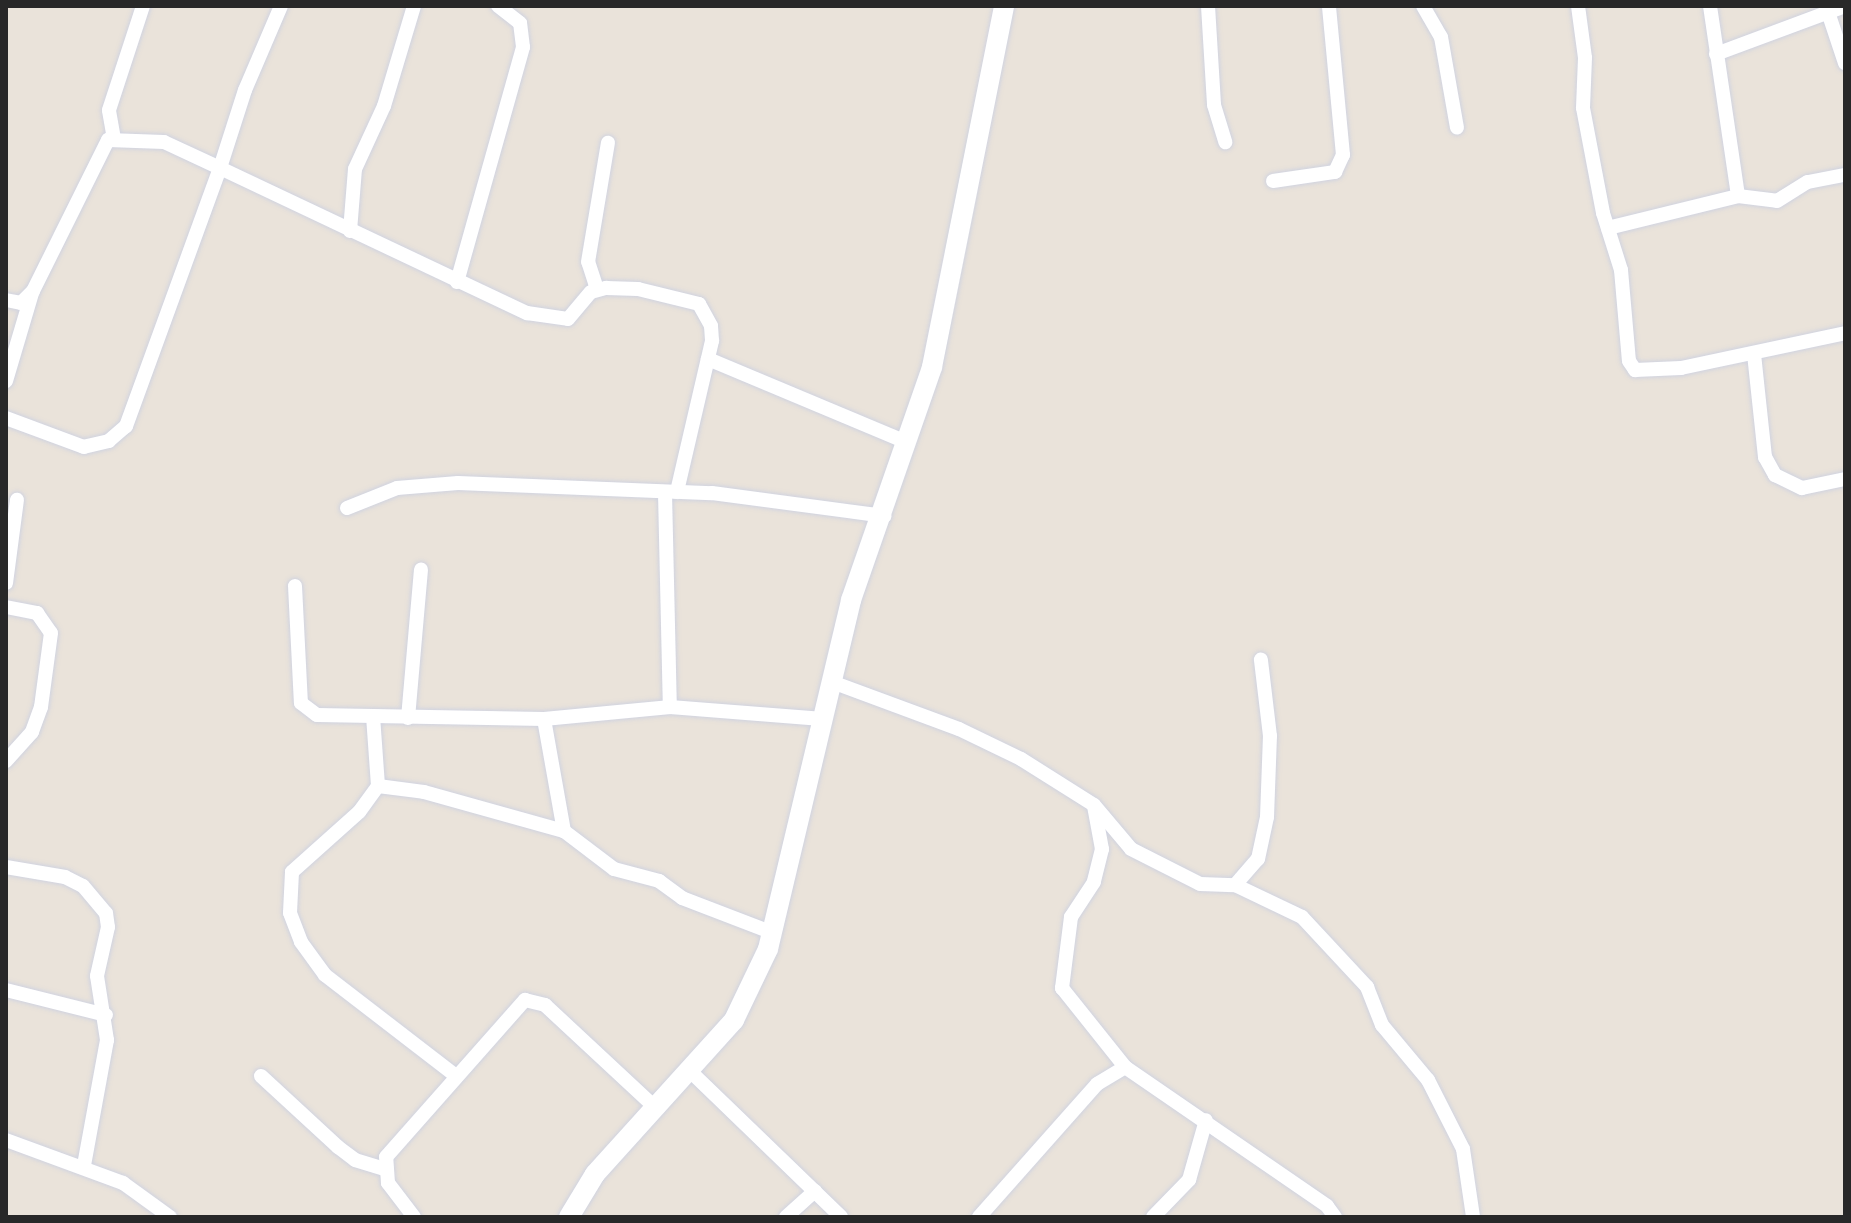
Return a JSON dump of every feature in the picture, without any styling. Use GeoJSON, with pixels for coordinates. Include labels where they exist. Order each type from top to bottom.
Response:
{"type":"FeatureCollection","features":[{"type":"Feature","properties":{"kind":"street"},"geometry":{"type":"LineString","coordinates":[[114,139],[109,110],[143,6]]}},
{"type":"Feature","properties":{"kind":"street"},"geometry":{"type":"LineString","coordinates":[[6,418],[84,447],[109,441],[126,426],[220,168],[245,90],[281,6]]}},
{"type":"Feature","properties":{"kind":"street"},"geometry":{"type":"LineString","coordinates":[[350,231],[355,169],[398,67],[414,6]]}},
{"type":"Feature","properties":{"kind":"street"},"geometry":{"type":"LineString","coordinates":[[457,282],[523,47],[520,23],[498,6]]}},
{"type":"Feature","properties":{"kind":"street"},"geometry":{"type":"LineString","coordinates":[[569,1217],[595,1174],[690,1071],[746,1001],[773,933],[851,600],[884,516],[947,303],[1004,6]]}},
{"type":"Feature","properties":{"kind":"street"},"geometry":{"type":"LineString","coordinates":[[1208,6],[1214,105],[1225,142]]}},
{"type":"Feature","properties":{"kind":"street"},"geometry":{"type":"LineString","coordinates":[[1273,181],[1335,172],[1343,155],[1329,6]]}},
{"type":"Feature","properties":{"kind":"street"},"geometry":{"type":"LineString","coordinates":[[1423,6],[1441,37],[1457,128]]}},
{"type":"Feature","properties":{"kind":"street"},"geometry":{"type":"LineString","coordinates":[[1710,6],[1738,196]]}},
{"type":"Feature","properties":{"kind":"street"},"geometry":{"type":"LineString","coordinates":[[1716,54],[1845,6]]}},
{"type":"Feature","properties":{"kind":"street"},"geometry":{"type":"LineString","coordinates":[[1581,7],[1583,108],[1608,228],[1621,270],[1629,361],[1635,370],[1669,370],[1845,333]]}},
{"type":"Feature","properties":{"kind":"street"},"geometry":{"type":"LineString","coordinates":[[1828,12],[1845,63]]}},
{"type":"Feature","properties":{"kind":"street"},"geometry":{"type":"LineString","coordinates":[[6,381],[33,291],[104,144],[114,139],[164,142],[527,313],[560,320],[575,314],[597,289],[638,289],[699,304],[711,326],[708,359],[671,492],[670,707]]}},
{"type":"Feature","properties":{"kind":"street"},"geometry":{"type":"LineString","coordinates":[[597,289],[588,262],[608,143]]}},
{"type":"Feature","properties":{"kind":"street"},"geometry":{"type":"LineString","coordinates":[[1608,228],[1738,196],[1777,201],[1808,182],[1845,175]]}},
{"type":"Feature","properties":{"kind":"street"},"geometry":{"type":"LineString","coordinates":[[6,300],[21,303],[33,291]]}},
{"type":"Feature","properties":{"kind":"street"},"geometry":{"type":"LineString","coordinates":[[1754,354],[1765,457],[1775,475],[1802,488],[1845,479]]}},
{"type":"Feature","properties":{"kind":"street"},"geometry":{"type":"LineString","coordinates":[[708,359],[906,442]]}},
{"type":"Feature","properties":{"kind":"street"},"geometry":{"type":"LineString","coordinates":[[347,508],[397,488],[458,483],[671,492],[808,502],[884,516]]}},
{"type":"Feature","properties":{"kind":"street"},"geometry":{"type":"LineString","coordinates":[[6,583],[17,500]]}},
{"type":"Feature","properties":{"kind":"street"},"geometry":{"type":"LineString","coordinates":[[408,718],[421,570]]}},
{"type":"Feature","properties":{"kind":"street"},"geometry":{"type":"LineString","coordinates":[[295,586],[305,711],[408,718],[544,719],[670,707],[822,719]]}},
{"type":"Feature","properties":{"kind":"street"},"geometry":{"type":"LineString","coordinates":[[6,607],[37,613],[51,633],[41,707],[32,732],[6,761]]}},
{"type":"Feature","properties":{"kind":"street"},"geometry":{"type":"LineString","coordinates":[[1235,885],[1258,859],[1267,817],[1270,736],[1261,660]]}},
{"type":"Feature","properties":{"kind":"street"},"geometry":{"type":"LineString","coordinates":[[832,682],[959,729],[1057,777],[1094,805],[1131,849],[1200,884],[1235,885],[1302,917],[1367,987],[1382,1025],[1428,1080],[1463,1149],[1473,1217]]}},
{"type":"Feature","properties":{"kind":"street"},"geometry":{"type":"LineString","coordinates":[[373,716],[378,786],[359,812],[292,872],[288,897],[294,927],[325,975],[456,1076]]}},
{"type":"Feature","properties":{"kind":"street"},"geometry":{"type":"LineString","coordinates":[[544,719],[564,831]]}},
{"type":"Feature","properties":{"kind":"street"},"geometry":{"type":"LineString","coordinates":[[378,786],[424,792],[564,831],[614,869],[659,881],[682,898],[773,933]]}},
{"type":"Feature","properties":{"kind":"street"},"geometry":{"type":"LineString","coordinates":[[1094,805],[1102,849],[1094,882],[1071,917],[1062,988],[1125,1067],[1327,1206],[1335,1217]]}},
{"type":"Feature","properties":{"kind":"street"},"geometry":{"type":"LineString","coordinates":[[6,867],[65,877],[101,904],[108,927],[97,976],[106,1015],[103,1068],[84,1165]]}},
{"type":"Feature","properties":{"kind":"street"},"geometry":{"type":"LineString","coordinates":[[6,990],[106,1015]]}},
{"type":"Feature","properties":{"kind":"street"},"geometry":{"type":"LineString","coordinates":[[414,1217],[388,1183],[384,1169],[386,1157],[517,1004],[536,1001],[656,1108]]}},
{"type":"Feature","properties":{"kind":"street"},"geometry":{"type":"LineString","coordinates":[[979,1217],[1097,1084],[1125,1067]]}},
{"type":"Feature","properties":{"kind":"street"},"geometry":{"type":"LineString","coordinates":[[690,1071],[841,1217]]}},
{"type":"Feature","properties":{"kind":"street"},"geometry":{"type":"LineString","coordinates":[[261,1076],[355,1160],[384,1169]]}},
{"type":"Feature","properties":{"kind":"street"},"geometry":{"type":"LineString","coordinates":[[1153,1217],[1189,1180],[1206,1120]]}},
{"type":"Feature","properties":{"kind":"street"},"geometry":{"type":"LineString","coordinates":[[6,1140],[84,1165],[123,1183],[170,1217]]}},
{"type":"Feature","properties":{"kind":"street"},"geometry":{"type":"LineString","coordinates":[[786,1217],[815,1191]]}}]}
